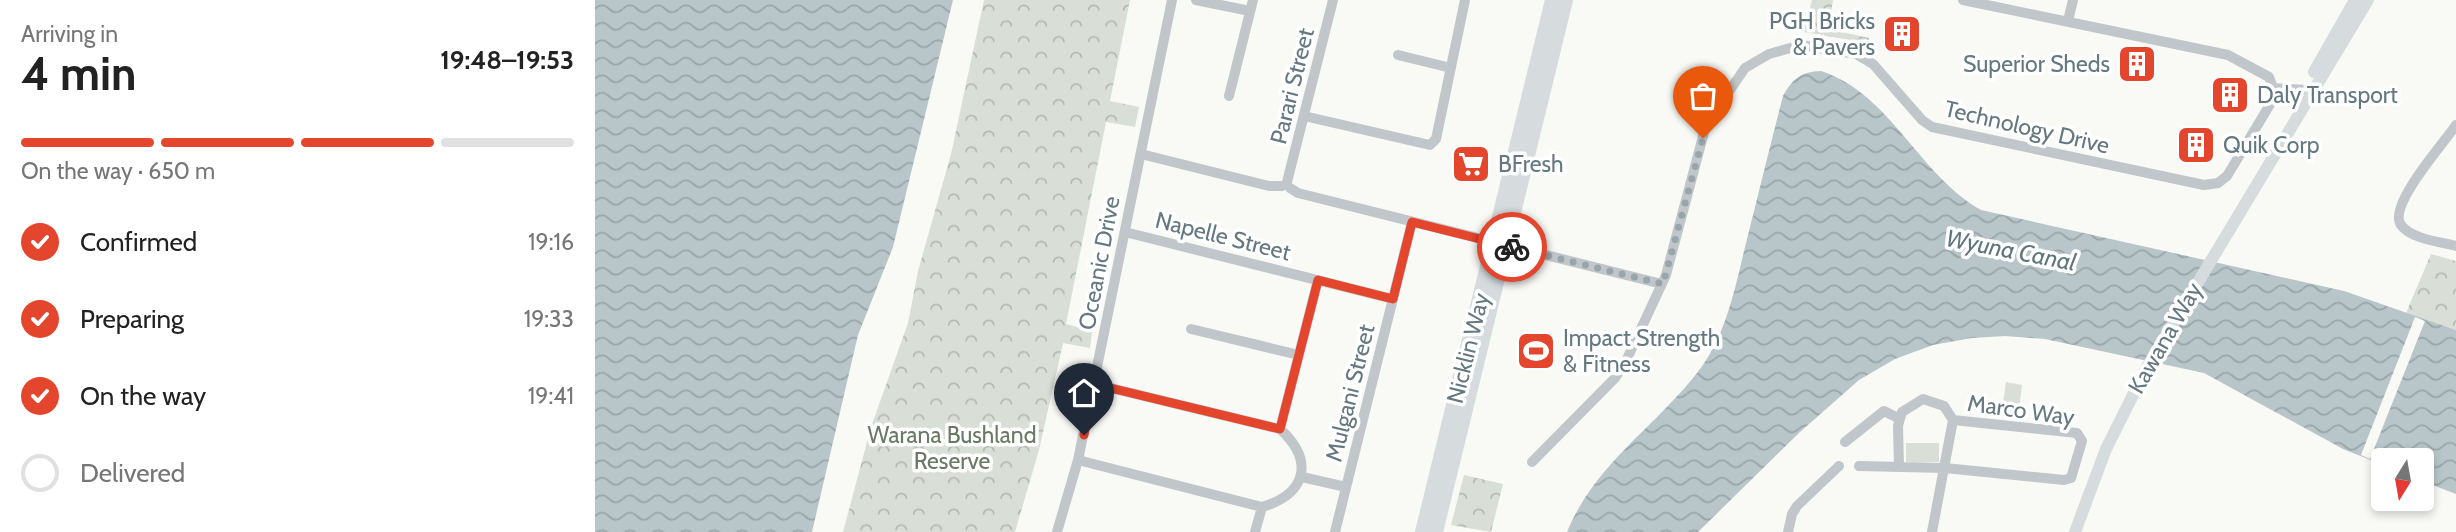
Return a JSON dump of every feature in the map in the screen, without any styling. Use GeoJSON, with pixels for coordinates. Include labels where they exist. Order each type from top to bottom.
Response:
{"type":"FeatureCollection","features":[{"type":"Feature","properties":{"kind":"highway","name":"Nicklin Way"},"geometry":{"type":"LineString","coordinates":[[1436,532],[1501,244],[1552,0]]}},
{"type":"Feature","properties":{"kind":"highway","name":"Nicklin Way"},"geometry":{"type":"LineString","coordinates":[[1422,532],[1566,0]]}},
{"type":"Feature","properties":{"kind":"main road","name":"Kawana Way"},"geometry":{"type":"LineString","coordinates":[[2274,154],[2305,90],[2355,0]]}},
{"type":"Feature","properties":{"kind":"main road","name":"Kawana Way"},"geometry":{"type":"LineString","coordinates":[[2075,532],[2106,449],[2147,367],[2368,0]]}},
{"type":"Feature","properties":{"kind":"street","name":"Oceanic Drive"},"geometry":{"type":"LineString","coordinates":[[1057,532],[1079,460],[1172,0]]}},
{"type":"Feature","properties":{"kind":"street"},"geometry":{"type":"LineString","coordinates":[[1196,0],[1252,5],[1229,96]]}},
{"type":"Feature","properties":{"kind":"street","name":"Parari Street"},"geometry":{"type":"LineString","coordinates":[[1286,185],[1333,0]]}},
{"type":"Feature","properties":{"kind":"street"},"geometry":{"type":"LineString","coordinates":[[1304,116],[1430,145],[1436,139],[1465,0]]}},
{"type":"Feature","properties":{"kind":"street"},"geometry":{"type":"LineString","coordinates":[[1963,0],[2228,55],[2269,77],[2273,88],[2305,90]]}},
{"type":"Feature","properties":{"kind":"street"},"geometry":{"type":"LineString","coordinates":[[2068,21],[2073,0]]}},
{"type":"Feature","properties":{"kind":"street","name":"Technology Drive"},"geometry":{"type":"LineString","coordinates":[[1532,463],[1615,378],[1663,284],[1706,125],[1745,68],[1784,49],[1817,45],[1856,54],[1873,64],[1922,120],[1944,131],[2204,185],[2218,183],[2227,176],[2271,101],[2273,88]]}},
{"type":"Feature","properties":{"kind":"street"},"geometry":{"type":"LineString","coordinates":[[1398,55],[1451,68]]}},
{"type":"Feature","properties":{"kind":"street"},"geometry":{"type":"LineString","coordinates":[[2456,125],[2403,199],[2397,217],[2401,226],[2409,232],[2456,246]]}},
{"type":"Feature","properties":{"kind":"street"},"geometry":{"type":"LineString","coordinates":[[1141,154],[1269,186],[1286,185],[1298,193],[1663,284]]}},
{"type":"Feature","properties":{"kind":"street","name":"Mulgani Street"},"geometry":{"type":"LineString","coordinates":[[1335,532],[1412,222]]}},
{"type":"Feature","properties":{"kind":"street","name":"Napelle Street"},"geometry":{"type":"LineString","coordinates":[[1125,232],[1393,299]]}},
{"type":"Feature","properties":{"kind":"street"},"geometry":{"type":"LineString","coordinates":[[1280,429],[1318,280]]}},
{"type":"Feature","properties":{"kind":"street"},"geometry":{"type":"LineString","coordinates":[[1191,328],[1299,355]]}},
{"type":"Feature","properties":{"kind":"street"},"geometry":{"type":"LineString","coordinates":[[1079,460],[1262,507],[1278,502],[1296,488],[1302,477],[1300,455],[1293,441],[1280,429],[1094,384]]}},
{"type":"Feature","properties":{"kind":"street","name":"Marco Way"},"geometry":{"type":"LineString","coordinates":[[1900,419],[1902,412],[1923,399],[1944,406],[1953,420],[1932,532]]}},
{"type":"Feature","properties":{"kind":"street"},"geometry":{"type":"LineString","coordinates":[[1845,442],[1884,411],[1900,419],[1899,467]]}},
{"type":"Feature","properties":{"kind":"street","name":"Marco Way"},"geometry":{"type":"LineString","coordinates":[[1945,468],[2064,480],[2071,478],[2082,441],[2077,433],[1953,420]]}},
{"type":"Feature","properties":{"kind":"street"},"geometry":{"type":"LineString","coordinates":[[1788,532],[1797,506],[1839,466]]}},
{"type":"Feature","properties":{"kind":"street"},"geometry":{"type":"LineString","coordinates":[[1859,466],[1945,468]]}},
{"type":"Feature","properties":{"kind":"street"},"geometry":{"type":"LineString","coordinates":[[1302,477],[1346,487]]}},
{"type":"Feature","properties":{"kind":"street"},"geometry":{"type":"LineString","coordinates":[[1255,532],[1262,507]]}},
{"type":"Feature","properties":{"kind":"green space","name":"Warana Bushland Reserve"},"geometry":{"type":"Polygon","coordinates":[[[984,0],[1130,0],[1110,101],[1139,107],[1135,127],[1106,122],[1066,324],[1092,331],[1090,348],[1063,343],[1039,450],[1015,532],[843,532],[871,427],[908,323],[918,271],[951,154],[984,0]]]}},
{"type":"Feature","properties":{"kind":"green space"},"geometry":{"type":"Polygon","coordinates":[[[1812,0],[1833,0],[1828,29],[1869,38],[1868,43],[1804,32],[1812,0]]]}},
{"type":"Feature","properties":{"kind":"green space"},"geometry":{"type":"Polygon","coordinates":[[[2431,254],[2456,261],[2456,330],[2406,313],[2431,254]]]}},
{"type":"Feature","properties":{"kind":"green space"},"geometry":{"type":"Polygon","coordinates":[[[2006,382],[2022,385],[2018,418],[2001,417],[2006,382]]]}},
{"type":"Feature","properties":{"kind":"green space"},"geometry":{"type":"Polygon","coordinates":[[[1906,443],[1939,443],[1939,462],[1906,462],[1906,443]]]}},
{"type":"Feature","properties":{"kind":"green space"},"geometry":{"type":"Polygon","coordinates":[[[1464,475],[1503,484],[1491,532],[1451,525],[1464,475]]]}},
{"type":"Feature","properties":{"kind":"water"},"geometry":{"type":"Polygon","coordinates":[[[595,0],[953,0],[893,247],[858,335],[812,532],[595,532],[595,0]]]}},
{"type":"Feature","properties":{"kind":"water","name":"Wyuna Canal"},"geometry":{"type":"Polygon","coordinates":[[[1821,71],[1845,82],[1867,97],[1939,176],[1959,195],[1981,210],[2344,291],[2456,330],[2456,494],[2434,486],[2434,448],[2371,448],[2371,460],[2343,449],[2204,373],[2045,339],[2005,336],[1972,338],[1933,345],[1895,359],[1859,380],[1800,432],[1698,532],[1567,532],[1593,486],[1609,466],[1680,393],[1708,358],[1730,307],[1783,96],[1798,77],[1821,71]]]}},
{"type":"Feature","properties":{"kind":"pier"},"geometry":{"type":"Polygon","coordinates":[[[2415,317],[2425,321],[2374,448],[2371,448],[2370,459],[2361,455],[2415,317]]]}},
{"type":"Feature","properties":{"kind":"way so far"},"geometry":{"type":"LineString","coordinates":[[1512,247],[1663,284],[1703,138]]}},
{"type":"Feature","properties":{"kind":"place","name":"PGH Bricks & Pavers"},"geometry":{"type":"Point","coordinates":[1902,34]}},
{"type":"Feature","properties":{"kind":"place","name":"Superior Sheds"},"geometry":{"type":"Point","coordinates":[2137,64]}},
{"type":"Feature","properties":{"kind":"place","name":"Daly Transport"},"geometry":{"type":"Point","coordinates":[2230,95]}},
{"type":"Feature","properties":{"kind":"place","name":"Quik Corp"},"geometry":{"type":"Point","coordinates":[2196,145]}},
{"type":"Feature","properties":{"kind":"place","name":"BFresh"},"geometry":{"type":"Point","coordinates":[1471,164]}},
{"type":"Feature","properties":{"kind":"place","name":"Impact Strength & Fitness"},"geometry":{"type":"Point","coordinates":[1536,351]}},
{"type":"Feature","properties":{"kind":"route"},"geometry":{"type":"LineString","coordinates":[[1084,435],[1094,384],[1280,429],[1318,280],[1393,299],[1412,222],[1512,247]]}}]}
